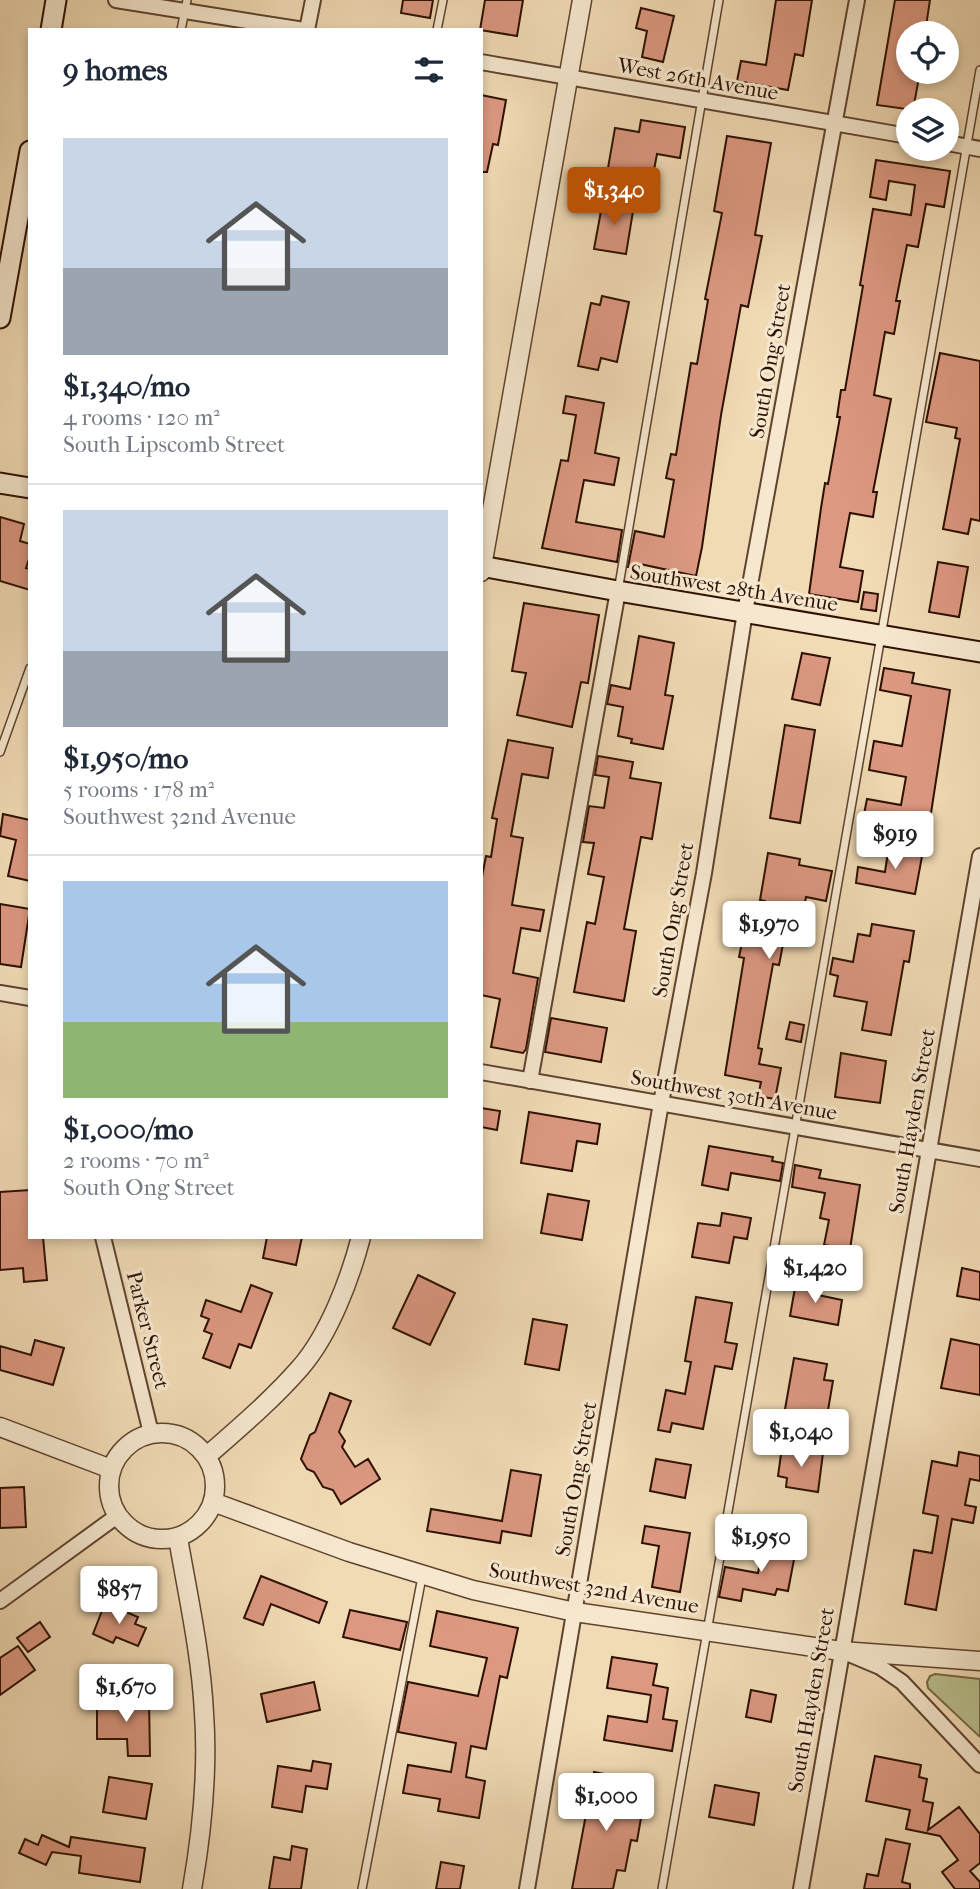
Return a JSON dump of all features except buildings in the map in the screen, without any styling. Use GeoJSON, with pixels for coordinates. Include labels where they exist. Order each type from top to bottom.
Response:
{"type":"FeatureCollection","features":[{"type":"Feature","properties":{"kind":"main road"},"geometry":{"type":"LineString","coordinates":[[51,28],[56,0]]}},
{"type":"Feature","properties":{"kind":"main road"},"geometry":{"type":"LineString","coordinates":[[0,318],[28,162]]}},
{"type":"Feature","properties":{"kind":"main road"},"geometry":{"type":"LineString","coordinates":[[0,483],[28,488]]}},
{"type":"Feature","properties":{"kind":"main road","name":"Southwest 28th Avenue"},"geometry":{"type":"LineString","coordinates":[[483,568],[980,652]]}},
{"type":"Feature","properties":{"kind":"street"},"geometry":{"type":"LineString","coordinates":[[116,0],[186,5],[295,28]]}},
{"type":"Feature","properties":{"kind":"street"},"geometry":{"type":"LineString","coordinates":[[306,28],[313,0]]}},
{"type":"Feature","properties":{"kind":"street"},"geometry":{"type":"LineString","coordinates":[[483,562],[582,0]]}},
{"type":"Feature","properties":{"kind":"street","name":"South Ong Street"},"geometry":{"type":"LineString","coordinates":[[527,1889],[661,1102],[704,873],[745,612],[857,0]]}},
{"type":"Feature","properties":{"kind":"street","name":"West 26th Avenue"},"geometry":{"type":"LineString","coordinates":[[483,62],[896,134]]}},
{"type":"Feature","properties":{"kind":"street"},"geometry":{"type":"LineString","coordinates":[[530,1081],[618,591]]}},
{"type":"Feature","properties":{"kind":"street","name":"South Hayden Street"},"geometry":{"type":"LineString","coordinates":[[801,1889],[980,856]]}},
{"type":"Feature","properties":{"kind":"street"},"geometry":{"type":"LineString","coordinates":[[0,993],[28,998]]}},
{"type":"Feature","properties":{"kind":"street","name":"Southwest 30th Avenue"},"geometry":{"type":"LineString","coordinates":[[483,1072],[980,1159]]}},
{"type":"Feature","properties":{"kind":"street","name":"Parker Street"},"geometry":{"type":"LineString","coordinates":[[103,1239],[151,1433]]}},
{"type":"Feature","properties":{"kind":"street"},"geometry":{"type":"LineString","coordinates":[[207,1456],[263,1406],[302,1366],[329,1322],[351,1276],[361,1239]]}},
{"type":"Feature","properties":{"kind":"street"},"geometry":{"type":"LineString","coordinates":[[0,1427],[111,1469]]}},
{"type":"Feature","properties":{"kind":"street"},"geometry":{"type":"LineString","coordinates":[[151,1433],[176,1434],[188,1439],[207,1456],[214,1471],[216,1486],[213,1502],[200,1524],[178,1538],[162,1540],[145,1537],[117,1516],[109,1493],[111,1469],[126,1446],[151,1433]]}},
{"type":"Feature","properties":{"kind":"street","name":"Southwest 32nd Avenue"},"geometry":{"type":"LineString","coordinates":[[213,1502],[349,1552],[473,1590],[575,1612],[841,1651],[980,1658]]}},
{"type":"Feature","properties":{"kind":"street"},"geometry":{"type":"LineString","coordinates":[[0,1601],[117,1516]]}},
{"type":"Feature","properties":{"kind":"street"},"geometry":{"type":"LineString","coordinates":[[178,1538],[196,1638],[205,1714],[203,1786],[192,1889]]}},
{"type":"Feature","properties":{"kind":"street"},"geometry":{"type":"LineString","coordinates":[[841,1651],[880,1667],[902,1682],[980,1765]]}},
{"type":"Feature","properties":{"kind":"lane"},"geometry":{"type":"LineString","coordinates":[[437,28],[443,0]]}},
{"type":"Feature","properties":{"kind":"lane"},"geometry":{"type":"LineString","coordinates":[[618,591],[719,0]]}},
{"type":"Feature","properties":{"kind":"lane"},"geometry":{"type":"LineString","coordinates":[[181,28],[186,5]]}},
{"type":"Feature","properties":{"kind":"lane"},"geometry":{"type":"LineString","coordinates":[[662,1889],[882,635],[973,148],[980,70]]}},
{"type":"Feature","properties":{"kind":"lane"},"geometry":{"type":"LineString","coordinates":[[0,752],[28,674]]}},
{"type":"Feature","properties":{"kind":"lane"},"geometry":{"type":"LineString","coordinates":[[362,1889],[422,1574]]}},
{"type":"Feature","properties":{"kind":"green space"},"geometry":{"type":"Polygon","coordinates":[[[935,1674],[980,1679],[980,1737],[928,1688],[930,1676],[935,1674]]]}}]}
